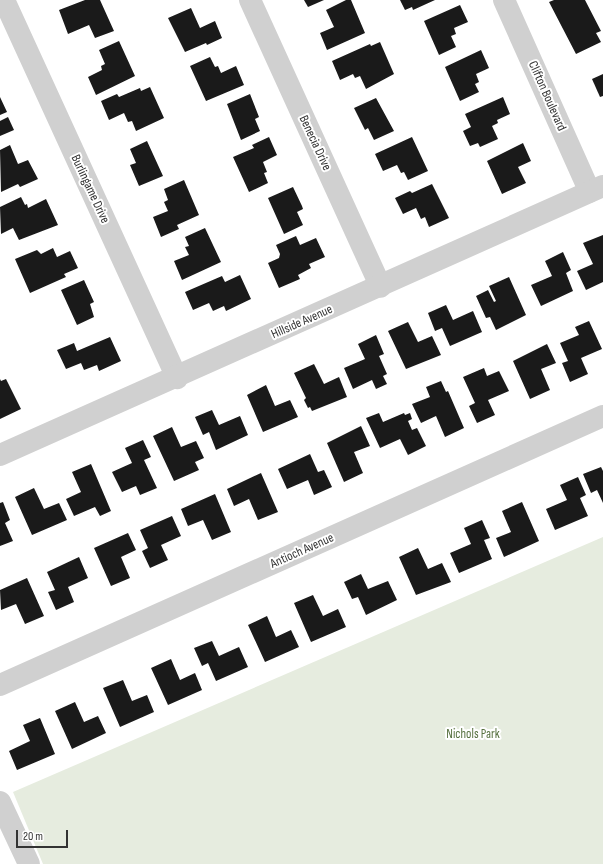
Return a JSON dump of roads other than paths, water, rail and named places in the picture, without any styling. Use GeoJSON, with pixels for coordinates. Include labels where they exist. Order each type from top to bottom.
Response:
{"type":"FeatureCollection","features":[{"type":"Feature","properties":{"kind":"street","name":"Burlingame Drive"},"geometry":{"type":"LineString","coordinates":[[4,0],[177,378]]}},
{"type":"Feature","properties":{"kind":"street","name":"Benecia Drive"},"geometry":{"type":"LineString","coordinates":[[250,0],[381,287]]}},
{"type":"Feature","properties":{"kind":"street","name":"Clifton Boulevard"},"geometry":{"type":"LineString","coordinates":[[504,0],[597,189]]}},
{"type":"Feature","properties":{"kind":"street","name":"Hillside Avenue"},"geometry":{"type":"LineString","coordinates":[[0,455],[177,378],[597,189]]}},
{"type":"Feature","properties":{"kind":"street","name":"Antioch Avenue"},"geometry":{"type":"LineString","coordinates":[[0,685],[603,416]]}},
{"type":"Feature","properties":{"kind":"street"},"geometry":{"type":"LineString","coordinates":[[0,802],[28,864]]}},
{"type":"Feature","properties":{"kind":"park label","name":"Nichols Park"},"geometry":{"type":"Point","coordinates":[473,734]}}]}
